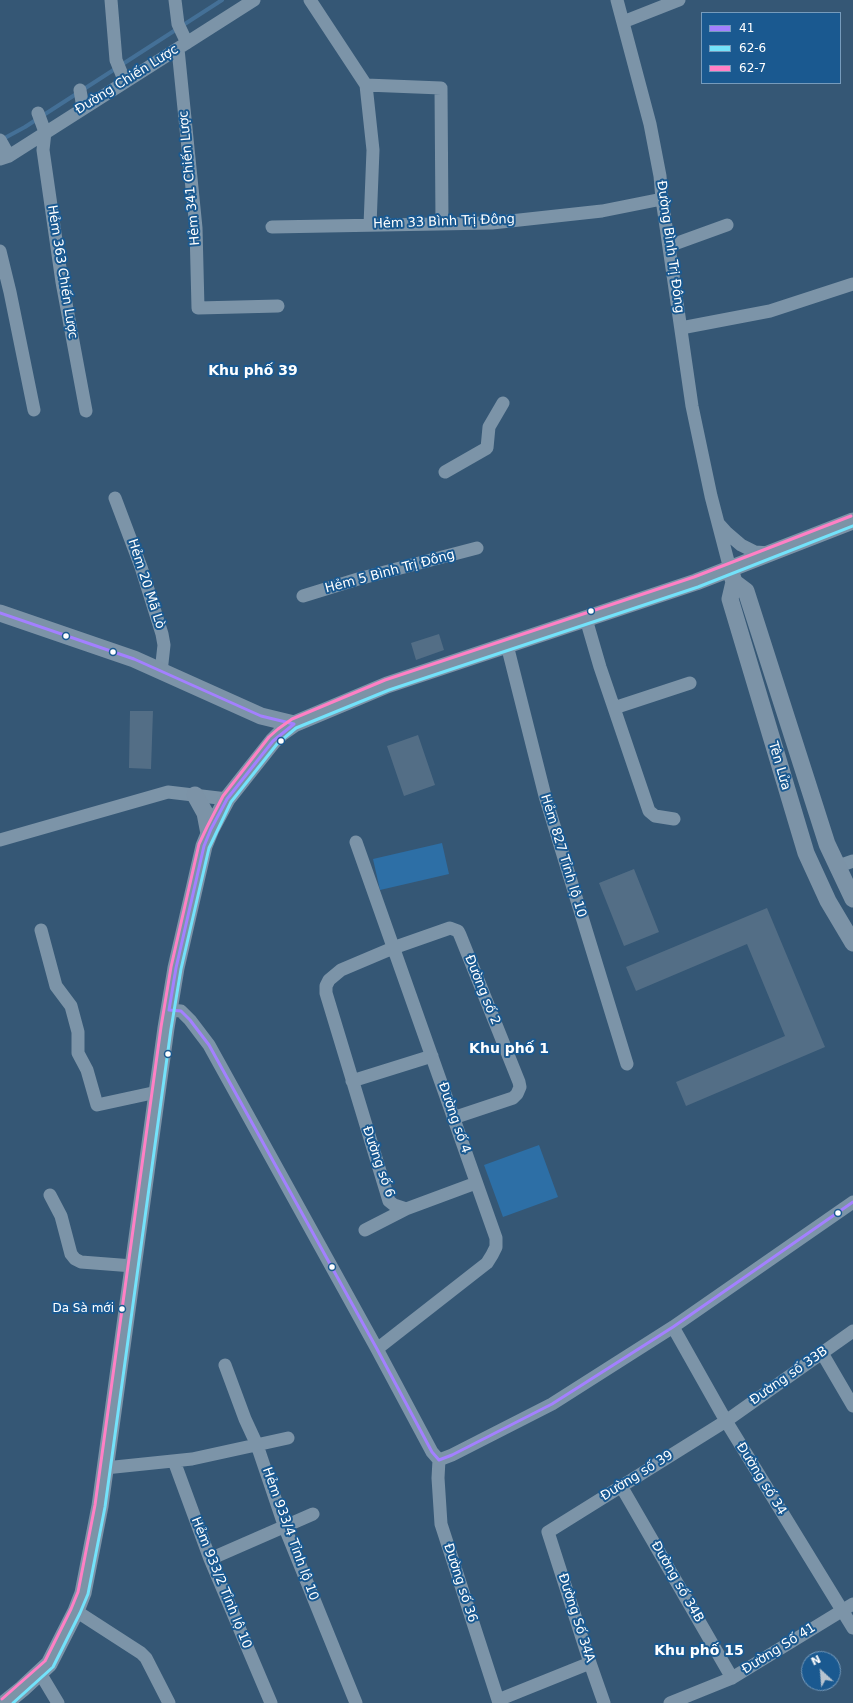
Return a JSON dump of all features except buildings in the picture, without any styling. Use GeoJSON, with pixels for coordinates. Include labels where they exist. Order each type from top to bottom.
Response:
{"type":"FeatureCollection","features":[{"type":"Feature","properties":{"kind":"main road"},"geometry":{"type":"LineString","coordinates":[[5,1703],[40,1673],[53,1656],[83,1593],[100,1506],[157,1092],[176,968],[204,846],[227,799],[273,741],[294,724],[387,685],[586,619],[732,576],[772,553],[853,521]]}},
{"type":"Feature","properties":{"kind":"main road","name":"Tên Lửa"},"geometry":{"type":"LineString","coordinates":[[732,576],[746,591],[827,844],[836,867],[853,899]]}},
{"type":"Feature","properties":{"kind":"main road","name":"Tên Lửa"},"geometry":{"type":"LineString","coordinates":[[732,576],[730,599],[806,853],[828,901],[853,943]]}},
{"type":"Feature","properties":{"kind":"main road"},"geometry":{"type":"LineString","coordinates":[[0,613],[134,659],[160,672],[261,716],[294,724]]}},
{"type":"Feature","properties":{"kind":"main road"},"geometry":{"type":"LineString","coordinates":[[195,795],[205,813],[209,834]]}},
{"type":"Feature","properties":{"kind":"street"},"geometry":{"type":"LineString","coordinates":[[112,0],[116,60],[124,78]]}},
{"type":"Feature","properties":{"kind":"street"},"geometry":{"type":"LineString","coordinates":[[175,0],[183,46]]}},
{"type":"Feature","properties":{"kind":"street","name":"Đường Chiến Lược"},"geometry":{"type":"LineString","coordinates":[[3,151],[82,99],[183,46],[254,0]]}},
{"type":"Feature","properties":{"kind":"street"},"geometry":{"type":"LineString","coordinates":[[310,0],[366,85],[373,150],[370,225]]}},
{"type":"Feature","properties":{"kind":"street","name":"Đường Bình Trị Đông"},"geometry":{"type":"LineString","coordinates":[[617,0],[650,124],[660,176],[692,406],[717,522],[732,576]]}},
{"type":"Feature","properties":{"kind":"street"},"geometry":{"type":"LineString","coordinates":[[623,22],[679,0]]}},
{"type":"Feature","properties":{"kind":"street","name":"Hẻm 341 Chiến Lược"},"geometry":{"type":"LineString","coordinates":[[183,46],[196,228],[198,308],[278,306]]}},
{"type":"Feature","properties":{"kind":"street"},"geometry":{"type":"LineString","coordinates":[[366,85],[441,88],[442,223]]}},
{"type":"Feature","properties":{"kind":"street","name":"Hẻm 363 Chiến Lược"},"geometry":{"type":"LineString","coordinates":[[42,124],[43,150],[61,274],[86,411]]}},
{"type":"Feature","properties":{"kind":"street","name":"Hẻm 33 Bình Trị Đông"},"geometry":{"type":"LineString","coordinates":[[272,227],[492,223],[602,211],[662,199]]}},
{"type":"Feature","properties":{"kind":"street"},"geometry":{"type":"LineString","coordinates":[[669,246],[727,225]]}},
{"type":"Feature","properties":{"kind":"street"},"geometry":{"type":"LineString","coordinates":[[0,251],[10,292],[34,410]]}},
{"type":"Feature","properties":{"kind":"street"},"geometry":{"type":"LineString","coordinates":[[681,328],[770,311],[853,284]]}},
{"type":"Feature","properties":{"kind":"street"},"geometry":{"type":"LineString","coordinates":[[445,472],[487,448],[489,427],[503,403]]}},
{"type":"Feature","properties":{"kind":"street","name":"Hẻm 20 Mã Lò"},"geometry":{"type":"LineString","coordinates":[[116,498],[142,567],[162,634],[164,645],[160,672]]}},
{"type":"Feature","properties":{"kind":"street"},"geometry":{"type":"LineString","coordinates":[[717,522],[741,545],[755,552],[772,553]]}},
{"type":"Feature","properties":{"kind":"street","name":"Hẻm 5 Bình Trị Đông"},"geometry":{"type":"LineString","coordinates":[[303,596],[358,579],[477,548]]}},
{"type":"Feature","properties":{"kind":"street"},"geometry":{"type":"LineString","coordinates":[[586,619],[600,667],[649,811],[655,816],[674,819]]}},
{"type":"Feature","properties":{"kind":"street","name":"Hẻm 827 Tỉnh lộ 10"},"geometry":{"type":"LineString","coordinates":[[507,645],[545,796],[627,1064]]}},
{"type":"Feature","properties":{"kind":"street"},"geometry":{"type":"LineString","coordinates":[[614,708],[690,683]]}},
{"type":"Feature","properties":{"kind":"street"},"geometry":{"type":"LineString","coordinates":[[0,840],[168,792],[227,799]]}},
{"type":"Feature","properties":{"kind":"street","name":"Đường số 4"},"geometry":{"type":"LineString","coordinates":[[356,842],[496,1238],[496,1247],[487,1263],[377,1349]]}},
{"type":"Feature","properties":{"kind":"street"},"geometry":{"type":"LineString","coordinates":[[836,867],[853,861]]}},
{"type":"Feature","properties":{"kind":"street","name":"Đường số 2"},"geometry":{"type":"LineString","coordinates":[[393,948],[445,929],[454,929],[458,931],[519,1082],[520,1088],[513,1098],[454,1118]]}},
{"type":"Feature","properties":{"kind":"street"},"geometry":{"type":"LineString","coordinates":[[41,930],[56,986],[70,1006],[78,1032],[78,1053],[87,1070],[97,1105],[157,1092]]}},
{"type":"Feature","properties":{"kind":"street","name":"Đường số 6"},"geometry":{"type":"LineString","coordinates":[[393,948],[338,972],[329,980],[326,986],[326,993],[389,1201],[394,1205],[406,1209]]}},
{"type":"Feature","properties":{"kind":"street"},"geometry":{"type":"LineString","coordinates":[[169,1010],[181,1011],[190,1020],[209,1045],[377,1349],[432,1452],[440,1460],[552,1404],[673,1327],[853,1202]]}},
{"type":"Feature","properties":{"kind":"street"},"geometry":{"type":"LineString","coordinates":[[352,1081],[432,1056]]}},
{"type":"Feature","properties":{"kind":"street","name":"Đường số 6"},"geometry":{"type":"LineString","coordinates":[[365,1230],[406,1209],[476,1183]]}},
{"type":"Feature","properties":{"kind":"street"},"geometry":{"type":"LineString","coordinates":[[50,1195],[61,1216],[71,1254],[75,1259],[81,1262],[133,1266]]}},
{"type":"Feature","properties":{"kind":"street","name":"Đường số 34"},"geometry":{"type":"LineString","coordinates":[[673,1327],[726,1421],[848,1607],[853,1628]]}},
{"type":"Feature","properties":{"kind":"street","name":"Đường số 33B"},"geometry":{"type":"LineString","coordinates":[[726,1421],[853,1331]]}},
{"type":"Feature","properties":{"kind":"street"},"geometry":{"type":"LineString","coordinates":[[822,1353],[853,1406]]}},
{"type":"Feature","properties":{"kind":"street","name":"Hẻm 933/4 Tỉnh lộ 10"},"geometry":{"type":"LineString","coordinates":[[225,1365],[244,1419],[257,1445],[284,1528],[356,1703]]}},
{"type":"Feature","properties":{"kind":"street","name":"Đường số 39"},"geometry":{"type":"LineString","coordinates":[[548,1532],[726,1421]]}},
{"type":"Feature","properties":{"kind":"street"},"geometry":{"type":"LineString","coordinates":[[105,1468],[174,1461],[288,1438]]}},
{"type":"Feature","properties":{"kind":"street","name":"Đường số 36"},"geometry":{"type":"LineString","coordinates":[[440,1460],[438,1478],[441,1524],[499,1701]]}},
{"type":"Feature","properties":{"kind":"street","name":"Hẻm 933/2 Tỉnh lộ 10"},"geometry":{"type":"LineString","coordinates":[[174,1461],[210,1560],[271,1703]]}},
{"type":"Feature","properties":{"kind":"street","name":"Đường số 34B"},"geometry":{"type":"LineString","coordinates":[[621,1486],[732,1678]]}},
{"type":"Feature","properties":{"kind":"street"},"geometry":{"type":"LineString","coordinates":[[210,1560],[313,1514]]}},
{"type":"Feature","properties":{"kind":"street","name":"Đường Số 34A"},"geometry":{"type":"LineString","coordinates":[[548,1532],[604,1703]]}},
{"type":"Feature","properties":{"kind":"street","name":"Đường Số 41"},"geometry":{"type":"LineString","coordinates":[[670,1703],[732,1678],[848,1607]]}},
{"type":"Feature","properties":{"kind":"street"},"geometry":{"type":"LineString","coordinates":[[76,1610],[141,1653],[151,1665],[168,1703]]}},
{"type":"Feature","properties":{"kind":"street"},"geometry":{"type":"LineString","coordinates":[[499,1701],[590,1663]]}},
{"type":"Feature","properties":{"kind":"street"},"geometry":{"type":"LineString","coordinates":[[40,1673],[58,1703]]}},
{"type":"Feature","properties":{"kind":"shaded area"},"geometry":{"type":"Polygon","coordinates":[[[442,843],[449,874],[380,890],[373,859],[442,843]]]}},
{"type":"Feature","properties":{"kind":"shaded area"},"geometry":{"type":"Polygon","coordinates":[[[539,1145],[558,1197],[503,1217],[484,1165],[539,1145]]]}},
{"type":"Feature","properties":{"kind":"waterway"},"geometry":{"type":"LineString","coordinates":[[1,140],[25,127],[222,0]]}},
{"type":"Feature","properties":{"kind":"transit line","name":"62-7"},"geometry":{"type":"LineString","coordinates":[[2,1699],[45,1661],[78,1592],[95,1505],[161,1027],[171,967],[199,844],[223,796],[269,737],[292,719],[385,680],[694,577],[851,516]]}},
{"type":"Feature","properties":{"kind":"transit line","name":"62-6"},"geometry":{"type":"LineString","coordinates":[[13,1703],[53,1667],[88,1594],[105,1507],[171,1029],[181,969],[209,848],[231,802],[277,744],[296,728],[389,690],[698,587],[853,526]]}},
{"type":"Feature","properties":{"kind":"transit line","name":"41"},"geometry":{"type":"LineString","coordinates":[[0,613],[134,659],[261,716],[294,724]]}},
{"type":"Feature","properties":{"kind":"transit line","name":"41"},"geometry":{"type":"LineString","coordinates":[[169,1010],[176,968],[204,846],[211,829],[227,799],[273,741],[294,724]]}},
{"type":"Feature","properties":{"kind":"transit line","name":"41"},"geometry":{"type":"LineString","coordinates":[[169,1010],[181,1011],[190,1020],[209,1045],[377,1349],[432,1452],[439,1460],[452,1455],[552,1404],[673,1327],[853,1202]]}},
{"type":"Feature","properties":{"kind":"place","name":"Da Sà mới"},"geometry":{"type":"Point","coordinates":[122,1309]}},
{"type":"Feature","properties":{"kind":"district","name":"Khu phố 39"},"geometry":{"type":"Point","coordinates":[253,371]}},
{"type":"Feature","properties":{"kind":"district","name":"Khu phố 1"},"geometry":{"type":"Point","coordinates":[509,1049]}},
{"type":"Feature","properties":{"kind":"district","name":"Khu phố 15"},"geometry":{"type":"Point","coordinates":[699,1651]}}]}
